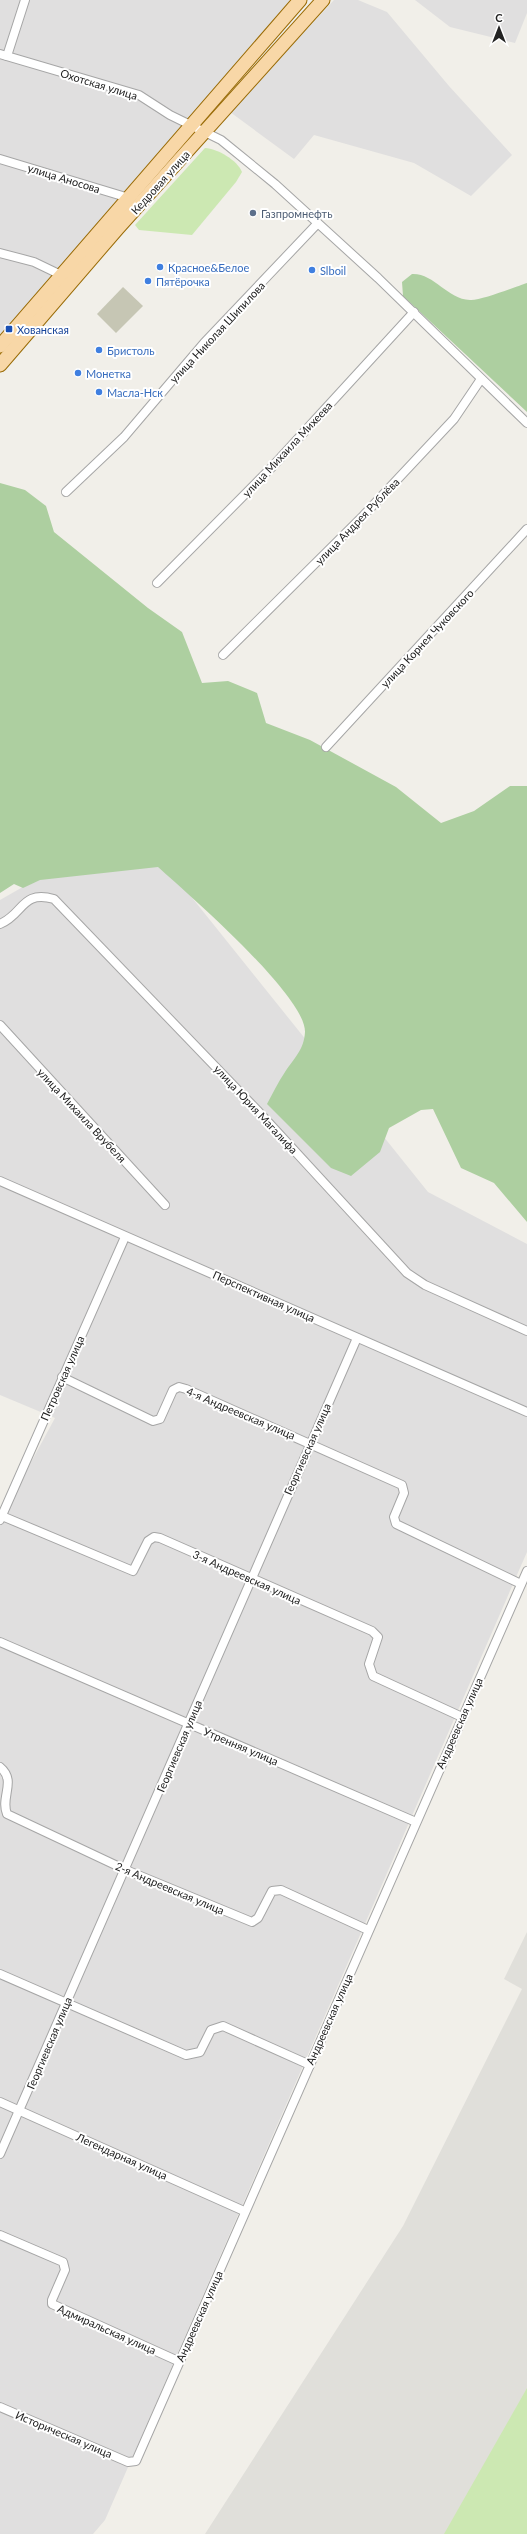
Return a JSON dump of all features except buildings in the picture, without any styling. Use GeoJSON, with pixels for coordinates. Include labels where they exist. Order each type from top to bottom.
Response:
{"type":"FeatureCollection","features":[{"type":"Feature","properties":{"kind":"main road","name":"Кедровая улица"},"geometry":{"type":"LineString","coordinates":[[0,346],[300,0]]}},
{"type":"Feature","properties":{"kind":"main road","name":"Кедровая улица"},"geometry":{"type":"LineString","coordinates":[[0,365],[118,228],[322,0]]}},
{"type":"Feature","properties":{"kind":"street"},"geometry":{"type":"LineString","coordinates":[[3,55],[25,0]]}},
{"type":"Feature","properties":{"kind":"street","name":"Охотская улица"},"geometry":{"type":"LineString","coordinates":[[3,55],[139,95],[170,115],[206,131],[251,163],[414,312],[480,379],[527,423]]}},
{"type":"Feature","properties":{"kind":"street","name":"улица Аносова"},"geometry":{"type":"LineString","coordinates":[[0,159],[129,198]]}},
{"type":"Feature","properties":{"kind":"street","name":"улица Николая Шипилова"},"geometry":{"type":"LineString","coordinates":[[66,492],[124,436],[204,343],[317,224]]}},
{"type":"Feature","properties":{"kind":"street"},"geometry":{"type":"LineString","coordinates":[[0,253],[34,262],[61,275]]}},
{"type":"Feature","properties":{"kind":"street","name":"улица Михаила Михеева"},"geometry":{"type":"LineString","coordinates":[[157,583],[272,467],[414,312]]}},
{"type":"Feature","properties":{"kind":"street","name":"улица Андрея Рублёва"},"geometry":{"type":"LineString","coordinates":[[223,655],[364,516],[448,425],[480,379]]}},
{"type":"Feature","properties":{"kind":"street","name":"улица Корнея Чуковского"},"geometry":{"type":"LineString","coordinates":[[326,747],[527,530]]}},
{"type":"Feature","properties":{"kind":"street","name":"улица Юрия Магалифа"},"geometry":{"type":"LineString","coordinates":[[0,924],[5,922],[29,898],[43,896],[54,898],[257,1110],[407,1273],[425,1285],[527,1331]]}},
{"type":"Feature","properties":{"kind":"street","name":"улица Михаила Врубеля"},"geometry":{"type":"LineString","coordinates":[[0,1025],[166,1205]]}},
{"type":"Feature","properties":{"kind":"street","name":"Перспективная улица"},"geometry":{"type":"LineString","coordinates":[[0,1181],[527,1412]]}},
{"type":"Feature","properties":{"kind":"street","name":"Петровская улица"},"geometry":{"type":"LineString","coordinates":[[1,1518],[125,1237]]}},
{"type":"Feature","properties":{"kind":"street","name":"Георгиевская улица"},"geometry":{"type":"LineString","coordinates":[[0,2154],[66,2002],[126,1870],[309,1443],[357,1338]]}},
{"type":"Feature","properties":{"kind":"street","name":"4-я Андреевская улица"},"geometry":{"type":"LineString","coordinates":[[62,1378],[154,1421],[160,1419],[173,1390],[179,1387],[309,1443],[402,1485],[404,1493],[394,1517],[396,1524],[521,1584]]}},
{"type":"Feature","properties":{"kind":"street","name":"3-я Андреевская улица"},"geometry":{"type":"LineString","coordinates":[[1,1518],[133,1571],[137,1566],[148,1541],[154,1537],[160,1538],[372,1631],[378,1638],[369,1664],[369,1670],[373,1676],[462,1717]]}},
{"type":"Feature","properties":{"kind":"street","name":"Андреевская улица"},"geometry":{"type":"LineString","coordinates":[[128,2462],[136,2461],[244,2211],[310,2065],[527,1571]]}},
{"type":"Feature","properties":{"kind":"street","name":"Утренняя улица"},"geometry":{"type":"LineString","coordinates":[[0,1642],[416,1822]]}},
{"type":"Feature","properties":{"kind":"street","name":"2-я Андреевская улица"},"geometry":{"type":"LineString","coordinates":[[0,1767],[6,1774],[6,1783],[0,1801],[1,1807],[6,1814],[126,1870],[252,1922],[258,1918],[272,1891],[281,1890],[368,1930]]}},
{"type":"Feature","properties":{"kind":"street"},"geometry":{"type":"LineString","coordinates":[[0,1974],[186,2055],[200,2052],[211,2030],[223,2026],[310,2065]]}},
{"type":"Feature","properties":{"kind":"street","name":"Легендарная улица"},"geometry":{"type":"LineString","coordinates":[[0,2102],[244,2211]]}},
{"type":"Feature","properties":{"kind":"street","name":"Адмиральская улица"},"geometry":{"type":"LineString","coordinates":[[0,2236],[63,2262],[65,2270],[52,2300],[52,2304],[178,2362]]}},
{"type":"Feature","properties":{"kind":"street","name":"Историческая улица"},"geometry":{"type":"LineString","coordinates":[[0,2407],[128,2462]]}},
{"type":"Feature","properties":{"kind":"shaded area"},"geometry":{"type":"Polygon","coordinates":[[[0,0],[296,0],[0,342],[0,0]]]}},
{"type":"Feature","properties":{"kind":"shaded area"},"geometry":{"type":"Polygon","coordinates":[[[334,0],[358,0],[387,12],[449,86],[512,155],[471,196],[414,163],[314,135],[294,159],[230,112],[334,0]]]}},
{"type":"Feature","properties":{"kind":"shaded area"},"geometry":{"type":"Polygon","coordinates":[[[415,0],[527,0],[527,13],[515,43],[450,27],[415,0]]]}},
{"type":"Feature","properties":{"kind":"shaded area"},"geometry":{"type":"Polygon","coordinates":[[[123,287],[143,306],[116,333],[97,314],[123,287]]]}},
{"type":"Feature","properties":{"kind":"shaded area"},"geometry":{"type":"Polygon","coordinates":[[[157,854],[428,1192],[527,1244],[527,1552],[105,2520],[93,2534],[0,2534],[0,1515],[2,1516],[55,1418],[0,1395],[0,900],[49,872],[157,854]]]}},
{"type":"Feature","properties":{"kind":"shaded area"},"geometry":{"type":"Polygon","coordinates":[[[527,1932],[527,2534],[205,2534],[403,2226],[522,1989],[504,1979],[527,1932]]]}},
{"type":"Feature","properties":{"kind":"green space"},"geometry":{"type":"Polygon","coordinates":[[[205,148],[216,150],[236,163],[242,172],[236,182],[192,235],[139,230],[135,225],[205,148]]]}},
{"type":"Feature","properties":{"kind":"green space"},"geometry":{"type":"Polygon","coordinates":[[[412,274],[427,278],[454,295],[462,299],[470,300],[489,296],[527,283],[527,412],[403,296],[402,282],[412,274]]]}},
{"type":"Feature","properties":{"kind":"green space"},"geometry":{"type":"Polygon","coordinates":[[[0,483],[25,490],[46,506],[54,532],[148,608],[182,632],[202,683],[228,681],[257,693],[266,723],[310,740],[396,787],[441,823],[474,811],[510,786],[527,786],[527,1222],[494,1183],[461,1168],[433,1109],[421,1110],[389,1128],[380,1152],[351,1176],[331,1168],[267,1104],[280,1080],[303,1044],[305,1032],[300,1016],[287,995],[267,971],[218,921],[158,867],[40,880],[23,888],[14,884],[0,893],[0,483]]]}},
{"type":"Feature","properties":{"kind":"green space"},"geometry":{"type":"Polygon","coordinates":[[[527,2388],[527,2534],[444,2534],[527,2388]]]}},
{"type":"Feature","properties":{"kind":"place","name":"Газпромнефть"},"geometry":{"type":"Point","coordinates":[253,213]}},
{"type":"Feature","properties":{"kind":"place","name":"Красное&Белое"},"geometry":{"type":"Point","coordinates":[160,267]}},
{"type":"Feature","properties":{"kind":"place","name":"Slboil"},"geometry":{"type":"Point","coordinates":[312,270]}},
{"type":"Feature","properties":{"kind":"place","name":"Пятёрочка"},"geometry":{"type":"Point","coordinates":[148,281]}},
{"type":"Feature","properties":{"kind":"place","name":"Хованская"},"geometry":{"type":"Point","coordinates":[9,329]}},
{"type":"Feature","properties":{"kind":"place","name":"Бристоль"},"geometry":{"type":"Point","coordinates":[99,350]}},
{"type":"Feature","properties":{"kind":"place","name":"Монетка"},"geometry":{"type":"Point","coordinates":[78,373]}},
{"type":"Feature","properties":{"kind":"place","name":"Масла-Нск"},"geometry":{"type":"Point","coordinates":[99,392]}}]}
